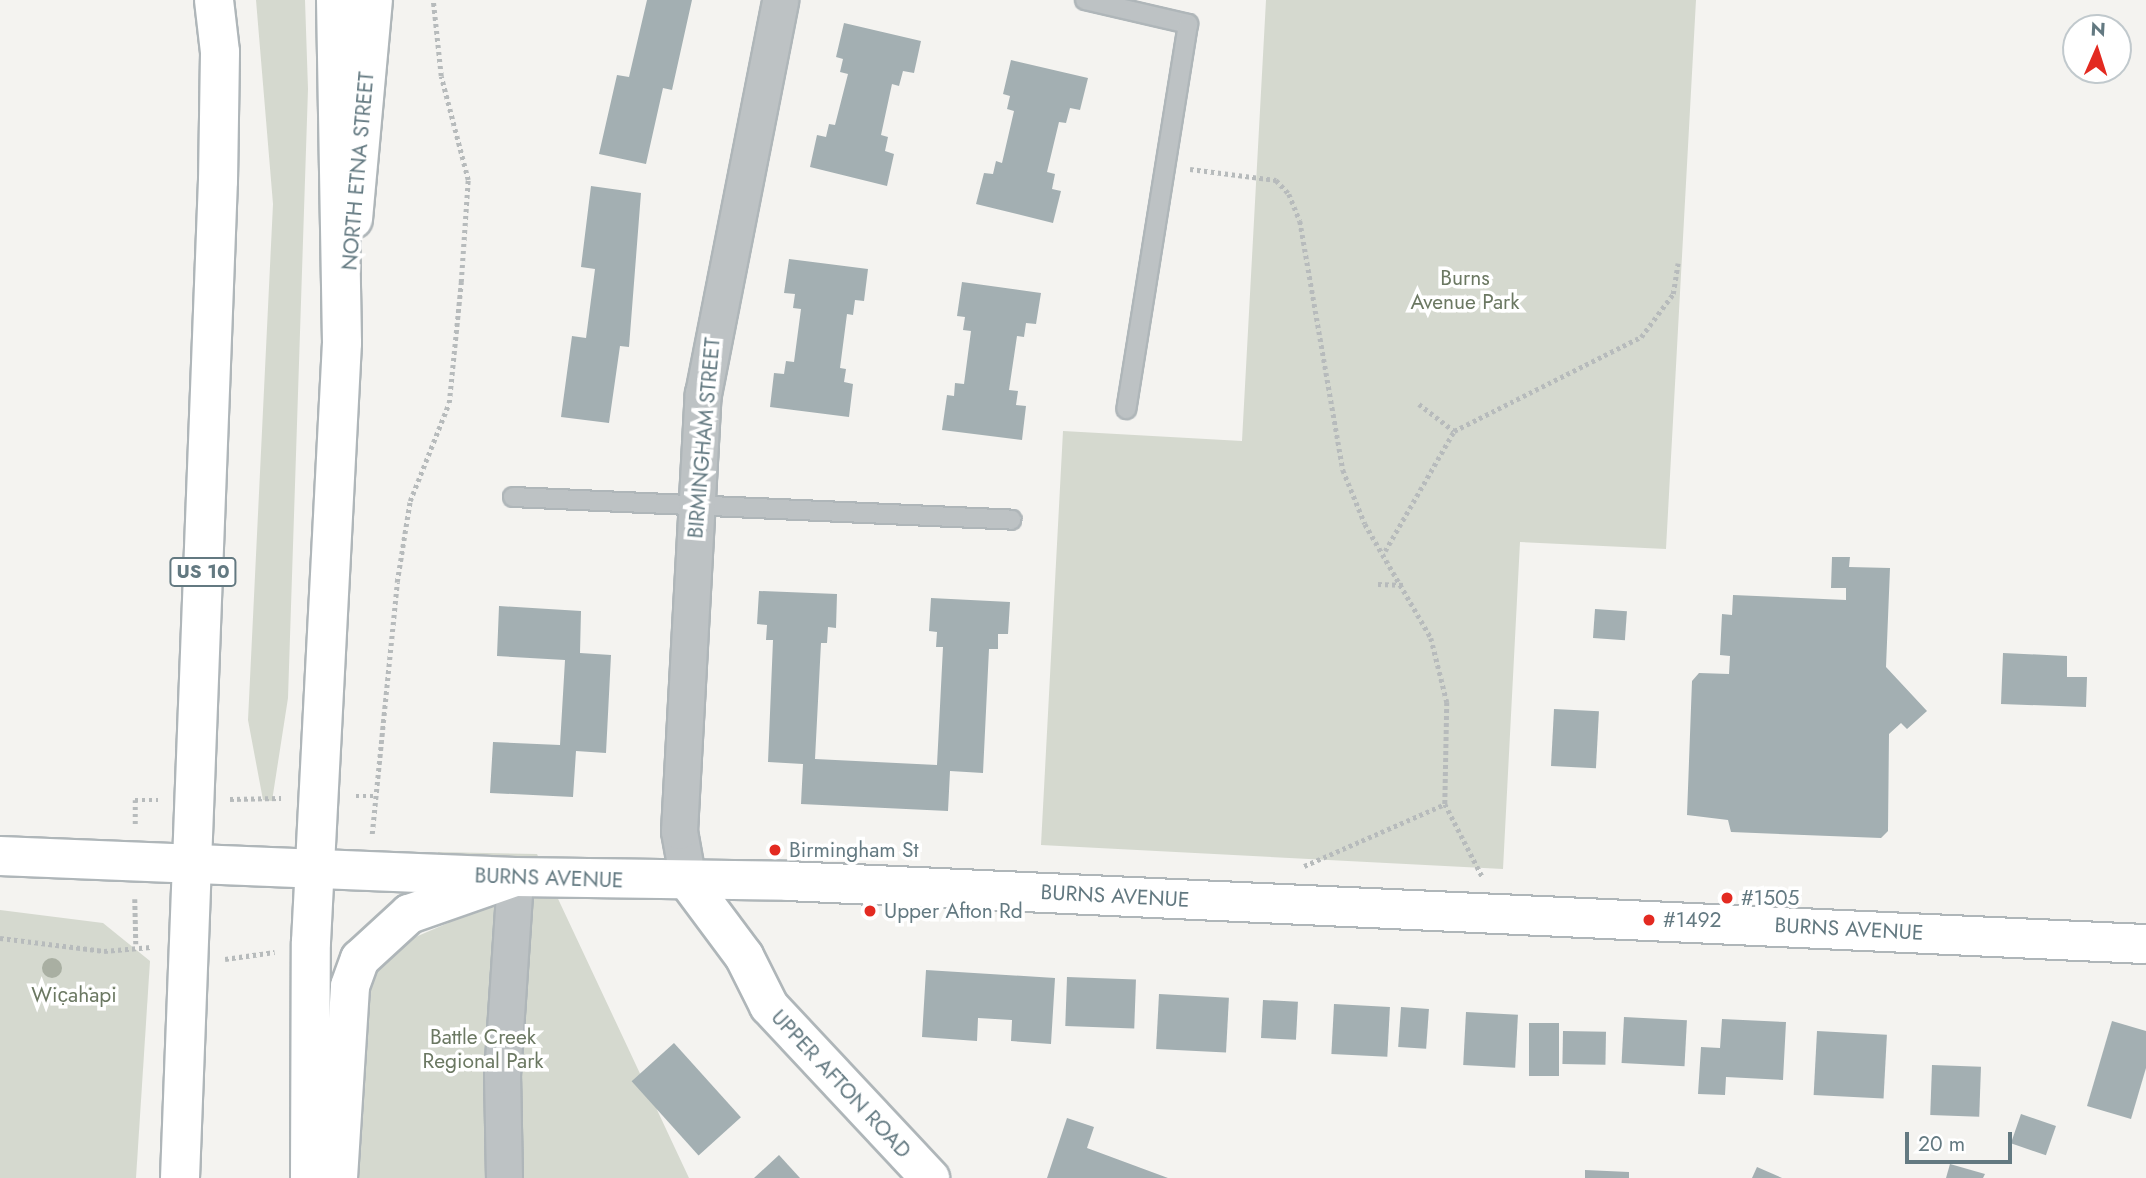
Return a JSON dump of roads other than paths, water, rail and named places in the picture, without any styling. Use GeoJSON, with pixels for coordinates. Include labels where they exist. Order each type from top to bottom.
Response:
{"type":"FeatureCollection","features":[{"type":"Feature","properties":{"kind":"main road","name":"US 10"},"geometry":{"type":"LineString","coordinates":[[180,1178],[179,1123],[192,955],[192,862],[218,181],[220,52],[214,0]]}},
{"type":"Feature","properties":{"kind":"main road"},"geometry":{"type":"LineString","coordinates":[[310,1178],[311,942],[342,343],[335,0]]}},
{"type":"Feature","properties":{"kind":"main road","name":"NORTH ETNA STREET"},"geometry":{"type":"LineString","coordinates":[[342,343],[373,0]]}},
{"type":"Feature","properties":{"kind":"main road","name":"BURNS AVENUE"},"geometry":{"type":"LineString","coordinates":[[0,856],[515,877],[688,881],[2146,944]]}},
{"type":"Feature","properties":{"kind":"main road"},"geometry":{"type":"LineString","coordinates":[[338,1178],[350,986],[360,959],[409,915],[515,877]]}},
{"type":"Feature","properties":{"kind":"main road","name":"UPPER AFTON ROAD"},"geometry":{"type":"LineString","coordinates":[[688,881],[744,956],[769,1006],[930,1178]]}},
{"type":"Feature","properties":{"kind":"main road"},"geometry":{"type":"LineString","coordinates":[[169,1178],[179,1123]]}},
{"type":"Feature","properties":{"kind":"street","name":"BIRMINGHAM STREET"},"geometry":{"type":"LineString","coordinates":[[688,881],[680,831],[696,506],[719,289],[780,0]]}},
{"type":"Feature","properties":{"kind":"street"},"geometry":{"type":"LineString","coordinates":[[504,1178],[502,1075],[515,877]]}},
{"type":"Feature","properties":{"kind":"lane"},"geometry":{"type":"LineString","coordinates":[[1085,0],[1188,24],[1126,409]]}},
{"type":"Feature","properties":{"kind":"lane"},"geometry":{"type":"LineString","coordinates":[[513,497],[1011,520]]}},
{"type":"Feature","properties":{"kind":"place","name":"Birmingham St"},"geometry":{"type":"Point","coordinates":[775,850]}},
{"type":"Feature","properties":{"kind":"place","name":"#1505"},"geometry":{"type":"Point","coordinates":[1727,898]}},
{"type":"Feature","properties":{"kind":"place","name":"Upper Afton Rd"},"geometry":{"type":"Point","coordinates":[870,911]}},
{"type":"Feature","properties":{"kind":"place","name":"#1492"},"geometry":{"type":"Point","coordinates":[1649,920]}},
{"type":"Feature","properties":{"kind":"park label","name":"Burns Avenue Park"},"geometry":{"type":"Point","coordinates":[1465,290]}},
{"type":"Feature","properties":{"kind":"park label","name":"Wic̣aḣapi"},"geometry":{"type":"Point","coordinates":[74,995]}},
{"type":"Feature","properties":{"kind":"park label","name":"Battle Creek Regional Park"},"geometry":{"type":"Point","coordinates":[483,1049]}}]}
